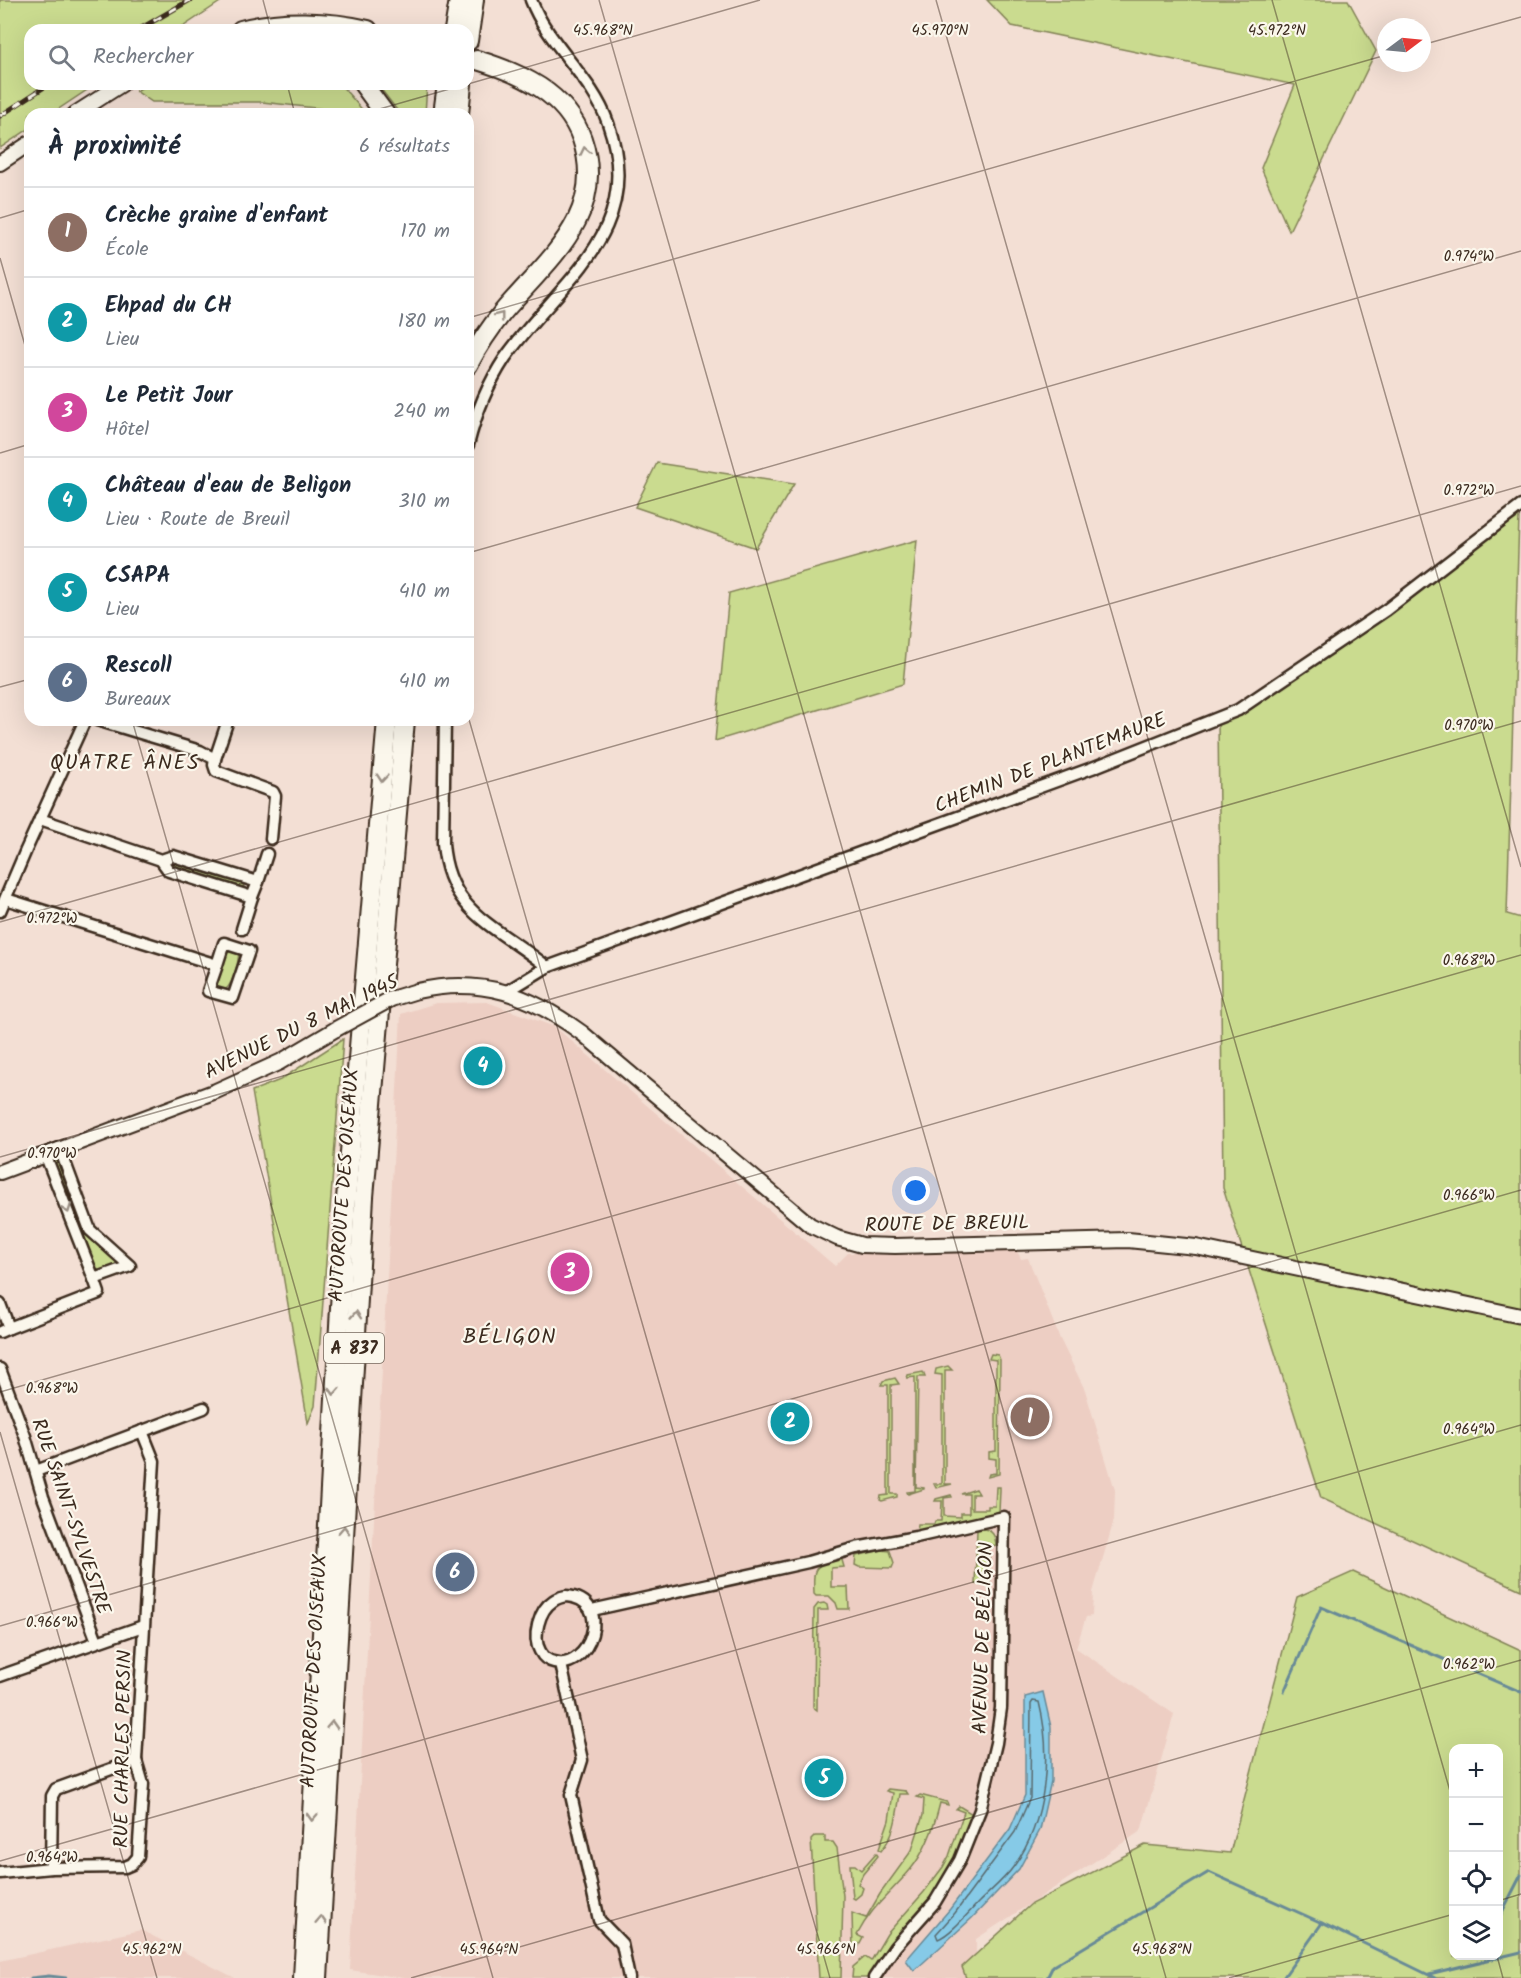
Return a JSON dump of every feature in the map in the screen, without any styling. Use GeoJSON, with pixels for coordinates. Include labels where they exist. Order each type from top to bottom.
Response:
{"type":"FeatureCollection","features":[{"type":"Feature","properties":{"kind":"highway"},"geometry":{"type":"LineString","coordinates":[[455,24],[459,0]]}},
{"type":"Feature","properties":{"kind":"highway"},"geometry":{"type":"LineString","coordinates":[[470,24],[474,0]]}},
{"type":"Feature","properties":{"kind":"highway"},"geometry":{"type":"LineString","coordinates":[[474,356],[503,313],[557,253],[569,236],[584,204],[588,176],[585,147],[580,132],[566,109],[532,81],[477,60]]}},
{"type":"Feature","properties":{"kind":"highway"},"geometry":{"type":"LineString","coordinates":[[367,90],[381,108]]}},
{"type":"Feature","properties":{"kind":"highway"},"geometry":{"type":"LineString","coordinates":[[444,108],[446,90]]}},
{"type":"Feature","properties":{"kind":"highway"},"geometry":{"type":"LineString","coordinates":[[460,108],[461,90]]}},
{"type":"Feature","properties":{"kind":"highway","name":"AUTOROUTE DES OISEAUX"},"geometry":{"type":"LineString","coordinates":[[303,1978],[346,1200],[386,726]]}},
{"type":"Feature","properties":{"kind":"highway","name":"AUTOROUTE DES OISEAUX"},"geometry":{"type":"LineString","coordinates":[[318,1978],[364,1197],[404,726]]}},
{"type":"Feature","properties":{"kind":"street"},"geometry":{"type":"LineString","coordinates":[[474,425],[482,399],[506,357],[588,260],[605,231],[616,194],[617,160],[608,121],[596,98],[541,21],[531,0]]}},
{"type":"Feature","properties":{"kind":"street"},"geometry":{"type":"LineString","coordinates":[[84,108],[113,90]]}},
{"type":"Feature","properties":{"kind":"street"},"geometry":{"type":"LineString","coordinates":[[0,163],[24,147]]}},
{"type":"Feature","properties":{"kind":"street","name":"CHEMIN DE PLANTEMAURE"},"geometry":{"type":"LineString","coordinates":[[547,967],[1092,768],[1238,710],[1386,610],[1521,506]]}},
{"type":"Feature","properties":{"kind":"street"},"geometry":{"type":"LineString","coordinates":[[0,911],[82,726]]}},
{"type":"Feature","properties":{"kind":"street"},"geometry":{"type":"LineString","coordinates":[[116,726],[200,752],[215,759]]}},
{"type":"Feature","properties":{"kind":"street"},"geometry":{"type":"LineString","coordinates":[[226,726],[215,759],[216,771],[273,792],[275,796],[271,839]]}},
{"type":"Feature","properties":{"kind":"street"},"geometry":{"type":"LineString","coordinates":[[445,726],[442,843],[449,876],[457,894],[486,924],[528,951],[547,967],[506,992]]}},
{"type":"Feature","properties":{"kind":"street"},"geometry":{"type":"LineString","coordinates":[[40,819],[161,860],[173,856],[258,882]]}},
{"type":"Feature","properties":{"kind":"street"},"geometry":{"type":"LineString","coordinates":[[242,929],[267,854]]}},
{"type":"Feature","properties":{"kind":"street"},"geometry":{"type":"LineString","coordinates":[[161,860],[169,872],[252,897]]}},
{"type":"Feature","properties":{"kind":"street"},"geometry":{"type":"LineString","coordinates":[[6,898],[217,965]]}},
{"type":"Feature","properties":{"kind":"street"},"geometry":{"type":"LineString","coordinates":[[224,943],[249,951],[233,998],[208,991],[217,965],[224,943]]}},
{"type":"Feature","properties":{"kind":"street","name":"ROUTE DE BREUIL"},"geometry":{"type":"LineString","coordinates":[[417,991],[461,985],[506,992],[533,1002],[555,1014],[582,1033],[810,1225],[837,1238],[862,1245],[894,1246],[1042,1241],[1161,1242],[1196,1247],[1521,1316]]}},
{"type":"Feature","properties":{"kind":"street","name":"AVENUE DU 8 MAI 1945"},"geometry":{"type":"LineString","coordinates":[[0,1172],[216,1091],[280,1062],[391,999],[417,991]]}},
{"type":"Feature","properties":{"kind":"street"},"geometry":{"type":"LineString","coordinates":[[60,1149],[90,1230],[130,1266],[94,1279]]}},
{"type":"Feature","properties":{"kind":"street"},"geometry":{"type":"LineString","coordinates":[[0,1304],[5,1330],[99,1293],[45,1154]]}},
{"type":"Feature","properties":{"kind":"street","name":"RUE SAINT-SYLVESTRE"},"geometry":{"type":"LineString","coordinates":[[0,1369],[97,1641]]}},
{"type":"Feature","properties":{"kind":"street"},"geometry":{"type":"LineString","coordinates":[[36,1471],[204,1408]]}},
{"type":"Feature","properties":{"kind":"street","name":"RUE CHARLES PERSIN"},"geometry":{"type":"LineString","coordinates":[[0,1873],[51,1868],[125,1867],[132,1864],[138,1857],[143,1784],[136,1760],[154,1461],[142,1431]]}},
{"type":"Feature","properties":{"kind":"street","name":"AVENUE DE BÉLIGON"},"geometry":{"type":"LineString","coordinates":[[592,1610],[808,1562],[856,1548],[1004,1517],[1001,1708],[994,1754],[980,1810],[960,1860],[935,1902],[895,1947],[874,1978]]}},
{"type":"Feature","properties":{"kind":"street"},"geometry":{"type":"LineString","coordinates":[[572,1597],[584,1602],[592,1610],[594,1625],[586,1646],[575,1659],[561,1664],[551,1662],[543,1656],[537,1646],[536,1632],[548,1606],[557,1598],[572,1597]]}},
{"type":"Feature","properties":{"kind":"street"},"geometry":{"type":"LineString","coordinates":[[0,1676],[144,1626]]}},
{"type":"Feature","properties":{"kind":"street"},"geometry":{"type":"LineString","coordinates":[[561,1664],[582,1760],[571,1795],[599,1920],[622,1944],[629,1978]]}},
{"type":"Feature","properties":{"kind":"street"},"geometry":{"type":"LineString","coordinates":[[51,1868],[52,1796],[56,1789],[136,1760]]}},
{"type":"Feature","properties":{"kind":"shaded area"},"geometry":{"type":"Polygon","coordinates":[[[487,1002],[555,1027],[835,1266],[848,1253],[1017,1251],[1021,1259],[1028,1258],[1060,1339],[1085,1390],[1115,1490],[1114,1520],[1093,1592],[1092,1616],[1086,1617],[1076,1648],[1174,1714],[1141,1831],[976,1939],[979,1978],[404,1978],[350,1970],[401,1014],[436,1003],[487,1002]]]}},
{"type":"Feature","properties":{"kind":"shaded area"},"geometry":{"type":"Polygon","coordinates":[[[141,1930],[235,1978],[0,1978],[0,1961],[141,1930]]]}},
{"type":"Feature","properties":{"kind":"green space"},"geometry":{"type":"Polygon","coordinates":[[[0,0],[223,0],[187,24],[24,24],[24,90],[87,90],[60,108],[24,108],[24,132],[0,148],[0,0]]]}},
{"type":"Feature","properties":{"kind":"green space"},"geometry":{"type":"Polygon","coordinates":[[[987,0],[1348,0],[1376,51],[1289,231],[1261,168],[1295,85],[1012,26],[987,0]]]}},
{"type":"Feature","properties":{"kind":"green space"},"geometry":{"type":"Polygon","coordinates":[[[345,90],[361,108],[315,108],[262,102],[152,102],[136,91],[345,90]]]}},
{"type":"Feature","properties":{"kind":"green space"},"geometry":{"type":"Polygon","coordinates":[[[382,90],[427,90],[425,108],[395,108],[382,90]]]}},
{"type":"Feature","properties":{"kind":"green space"},"geometry":{"type":"Polygon","coordinates":[[[657,463],[794,484],[756,548],[635,507],[657,463]]]}},
{"type":"Feature","properties":{"kind":"green space"},"geometry":{"type":"Polygon","coordinates":[[[1519,517],[1507,914],[1521,918],[1521,1590],[1321,1498],[1223,1188],[1218,718],[1519,517]]]}},
{"type":"Feature","properties":{"kind":"green space"},"geometry":{"type":"Polygon","coordinates":[[[917,540],[903,684],[715,741],[729,593],[917,540]]]}},
{"type":"Feature","properties":{"kind":"green space"},"geometry":{"type":"Polygon","coordinates":[[[172,861],[243,883],[244,888],[241,890],[174,867],[171,864],[172,861]]]}},
{"type":"Feature","properties":{"kind":"green space"},"geometry":{"type":"Polygon","coordinates":[[[232,950],[239,953],[236,969],[229,985],[222,992],[217,985],[227,953],[232,950]]]}},
{"type":"Feature","properties":{"kind":"green space"},"geometry":{"type":"Polygon","coordinates":[[[343,1039],[315,1406],[308,1423],[252,1091],[280,1080],[343,1039]]]}},
{"type":"Feature","properties":{"kind":"green space"},"geometry":{"type":"Polygon","coordinates":[[[60,1149],[90,1230],[130,1266],[94,1279],[45,1154],[60,1149]]]}},
{"type":"Feature","properties":{"kind":"green space"},"geometry":{"type":"Polygon","coordinates":[[[991,1354],[998,1355],[1000,1360],[999,1474],[988,1477],[989,1474],[996,1473],[996,1459],[989,1458],[989,1452],[996,1451],[996,1360],[989,1359],[991,1354]]]}},
{"type":"Feature","properties":{"kind":"green space"},"geometry":{"type":"Polygon","coordinates":[[[948,1366],[952,1370],[945,1370],[945,1484],[952,1484],[936,1488],[934,1484],[942,1484],[942,1375],[935,1374],[936,1369],[948,1366]]]}},
{"type":"Feature","properties":{"kind":"green space"},"geometry":{"type":"Polygon","coordinates":[[[923,1372],[925,1377],[918,1377],[916,1487],[924,1489],[908,1494],[907,1492],[915,1491],[915,1377],[907,1378],[908,1375],[923,1372]]]}},
{"type":"Feature","properties":{"kind":"green space"},"geometry":{"type":"Polygon","coordinates":[[[895,1378],[899,1384],[891,1385],[891,1494],[897,1494],[897,1497],[882,1501],[881,1496],[888,1495],[888,1385],[881,1385],[883,1381],[895,1378]]]}},
{"type":"Feature","properties":{"kind":"green space"},"geometry":{"type":"Polygon","coordinates":[[[996,1487],[1000,1487],[999,1512],[917,1532],[918,1524],[934,1524],[935,1521],[941,1521],[942,1501],[935,1501],[936,1499],[951,1495],[952,1497],[944,1498],[944,1516],[961,1517],[961,1513],[969,1513],[969,1494],[961,1494],[976,1489],[979,1494],[972,1494],[972,1509],[988,1509],[988,1506],[995,1506],[996,1487]]]}},
{"type":"Feature","properties":{"kind":"green space"},"geometry":{"type":"Polygon","coordinates":[[[983,1529],[993,1534],[996,1545],[989,1546],[990,1585],[975,1584],[977,1530],[983,1529]]]}},
{"type":"Feature","properties":{"kind":"green space"},"geometry":{"type":"Polygon","coordinates":[[[882,1550],[890,1551],[894,1563],[892,1568],[855,1565],[856,1556],[882,1550]]]}},
{"type":"Feature","properties":{"kind":"green space"},"geometry":{"type":"Polygon","coordinates":[[[840,1559],[844,1567],[831,1568],[831,1587],[848,1587],[849,1609],[838,1609],[829,1596],[814,1594],[816,1569],[824,1563],[840,1559]]]}},
{"type":"Feature","properties":{"kind":"green space"},"geometry":{"type":"Polygon","coordinates":[[[1353,1572],[1521,1650],[1521,1978],[966,1978],[962,1967],[1031,1904],[1145,1845],[1230,1853],[1297,1597],[1353,1572]]]}},
{"type":"Feature","properties":{"kind":"green space"},"geometry":{"type":"Polygon","coordinates":[[[824,1603],[828,1610],[818,1610],[817,1710],[813,1707],[814,1609],[818,1604],[824,1603]]]}},
{"type":"Feature","properties":{"kind":"green space"},"geometry":{"type":"Polygon","coordinates":[[[888,1789],[906,1791],[908,1794],[900,1794],[892,1831],[881,1851],[879,1849],[889,1820],[893,1793],[886,1791],[888,1789]]]}},
{"type":"Feature","properties":{"kind":"green space"},"geometry":{"type":"Polygon","coordinates":[[[920,1795],[947,1802],[948,1805],[940,1803],[921,1855],[863,1925],[857,1935],[863,1938],[855,1953],[853,1951],[852,1913],[866,1918],[880,1894],[912,1850],[923,1815],[924,1799],[917,1797],[920,1795]]]}},
{"type":"Feature","properties":{"kind":"green space"},"geometry":{"type":"Polygon","coordinates":[[[959,1806],[974,1815],[954,1859],[932,1895],[891,1942],[867,1978],[852,1978],[853,1967],[865,1957],[871,1961],[887,1934],[943,1867],[964,1812],[956,1809],[959,1806]]]}},
{"type":"Feature","properties":{"kind":"green space"},"geometry":{"type":"Polygon","coordinates":[[[815,1836],[825,1836],[825,1842],[833,1842],[837,1848],[843,1896],[841,1978],[819,1978],[811,1840],[815,1836]]]}},
{"type":"Feature","properties":{"kind":"green space"},"geometry":{"type":"Polygon","coordinates":[[[876,1853],[878,1856],[858,1884],[863,1888],[861,1894],[855,1899],[853,1898],[850,1865],[855,1865],[861,1870],[876,1853]]]}},
{"type":"Feature","properties":{"kind":"water"},"geometry":{"type":"Polygon","coordinates":[[[1043,1692],[1051,1727],[1051,1781],[1040,1830],[1019,1869],[972,1918],[914,1971],[906,1960],[950,1909],[1010,1829],[1025,1795],[1025,1697],[1043,1692]]]}},
{"type":"Feature","properties":{"kind":"waterway"},"geometry":{"type":"LineString","coordinates":[[1284,1692],[1321,1607],[1521,1692]]}},
{"type":"Feature","properties":{"kind":"waterway"},"geometry":{"type":"LineString","coordinates":[[1047,1978],[1053,1966],[1209,1872],[1322,1923],[1283,1978]]}},
{"type":"Feature","properties":{"kind":"waterway"},"geometry":{"type":"LineString","coordinates":[[1503,1910],[1521,1875]]}},
{"type":"Feature","properties":{"kind":"waterway"},"geometry":{"type":"LineString","coordinates":[[1322,1923],[1435,1978]]}},
{"type":"Feature","properties":{"kind":"waterway"},"geometry":{"type":"LineString","coordinates":[[1429,1974],[1521,1952]]}},
{"type":"Feature","properties":{"kind":"waterway"},"geometry":{"type":"LineString","coordinates":[[31,1978],[49,1976],[66,1978]]}},
{"type":"Feature","properties":{"kind":"railway"},"geometry":{"type":"LineString","coordinates":[[148,24],[190,0]]}},
{"type":"Feature","properties":{"kind":"railway"},"geometry":{"type":"LineString","coordinates":[[0,116],[40,90]]}},
{"type":"Feature","properties":{"kind":"place","name":"Château d'eau de Beligon"},"geometry":{"type":"Point","coordinates":[483,1066]}},
{"type":"Feature","properties":{"kind":"place","name":"Le Petit Jour"},"geometry":{"type":"Point","coordinates":[570,1272]}},
{"type":"Feature","properties":{"kind":"place","name":"Crèche graine d'enfant"},"geometry":{"type":"Point","coordinates":[1030,1417]}},
{"type":"Feature","properties":{"kind":"place","name":"Ehpad du CH"},"geometry":{"type":"Point","coordinates":[790,1422]}},
{"type":"Feature","properties":{"kind":"place","name":"Rescoll"},"geometry":{"type":"Point","coordinates":[455,1572]}},
{"type":"Feature","properties":{"kind":"place","name":"CSAPA"},"geometry":{"type":"Point","coordinates":[824,1778]}},
{"type":"Feature","properties":{"kind":"district","name":"QUATRE ÂNES"},"geometry":{"type":"Point","coordinates":[125,762]}},
{"type":"Feature","properties":{"kind":"district","name":"BÉLIGON"},"geometry":{"type":"Point","coordinates":[510,1336]}}]}
